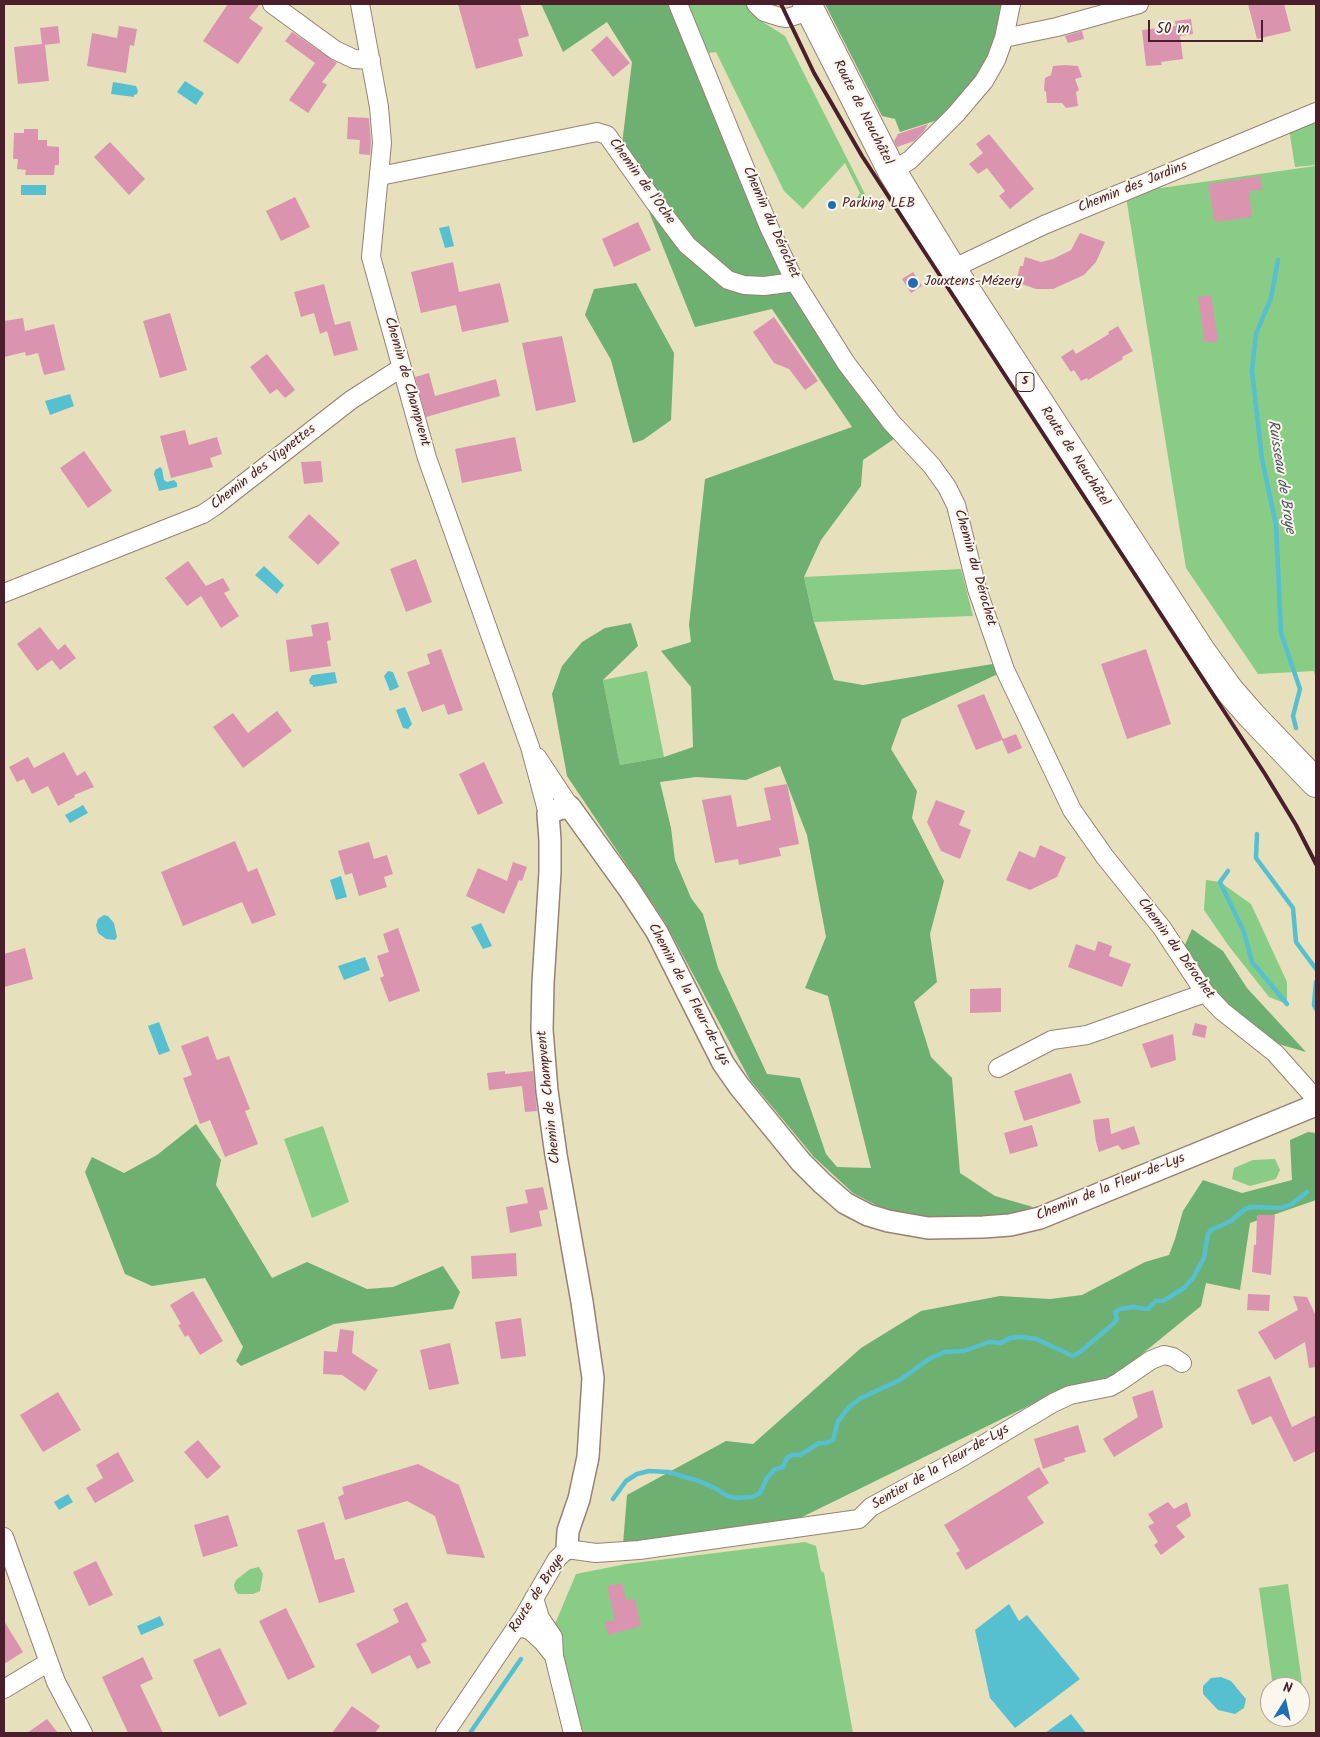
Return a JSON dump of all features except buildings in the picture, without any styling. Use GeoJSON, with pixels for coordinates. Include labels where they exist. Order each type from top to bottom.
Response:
{"type":"FeatureCollection","features":[{"type":"Feature","properties":{"kind":"main road","name":"Route de Neuchâtel"},"geometry":{"type":"LineString","coordinates":[[808,7],[892,171],[952,269],[1215,672],[1273,740],[1316,783]]}},
{"type":"Feature","properties":{"kind":"street"},"geometry":{"type":"LineString","coordinates":[[272,4],[335,50],[354,59],[371,60]]}},
{"type":"Feature","properties":{"kind":"street","name":"Chemin de Champvent"},"geometry":{"type":"LineString","coordinates":[[360,4],[371,60],[382,143],[371,257],[427,458],[530,747],[548,814],[550,872],[542,1030],[547,1091],[555,1146],[593,1378]]}},
{"type":"Feature","properties":{"kind":"street","name":"Chemin du Dérochet"},"geometry":{"type":"LineString","coordinates":[[678,4],[769,227],[795,282],[846,363],[891,422],[932,466],[947,487],[956,505],[977,589],[1005,670],[1042,751],[1072,810],[1105,857],[1162,928],[1205,993],[1222,1011],[1275,1053],[1316,1099]]}},
{"type":"Feature","properties":{"kind":"street"},"geometry":{"type":"LineString","coordinates":[[756,4],[764,12],[787,18],[808,7]]}},
{"type":"Feature","properties":{"kind":"street"},"geometry":{"type":"LineString","coordinates":[[892,171],[910,160],[956,114],[984,81],[996,60],[1004,38],[1011,4]]}},
{"type":"Feature","properties":{"kind":"street"},"geometry":{"type":"LineString","coordinates":[[1004,38],[1057,27],[1139,4]]}},
{"type":"Feature","properties":{"kind":"street","name":"Chemin des Jardins"},"geometry":{"type":"LineString","coordinates":[[952,269],[1044,225],[1316,112]]}},
{"type":"Feature","properties":{"kind":"street","name":"Chemin de l'Oche"},"geometry":{"type":"LineString","coordinates":[[380,176],[597,132],[607,135],[652,200],[687,245],[728,280],[744,285],[764,286],[795,282]]}},
{"type":"Feature","properties":{"kind":"street","name":"Chemin des Vignettes"},"geometry":{"type":"LineString","coordinates":[[4,593],[203,514],[351,400],[401,368]]}},
{"type":"Feature","properties":{"kind":"street","name":"Chemin de Champvent"},"geometry":{"type":"LineString","coordinates":[[530,747],[570,807]]}},
{"type":"Feature","properties":{"kind":"street"},"geometry":{"type":"LineString","coordinates":[[548,814],[570,807]]}},
{"type":"Feature","properties":{"kind":"street","name":"Chemin de la Fleur-de-Lys"},"geometry":{"type":"LineString","coordinates":[[570,807],[629,889],[657,932],[718,1055],[739,1086],[801,1162],[822,1184],[845,1203],[868,1214],[888,1221],[928,1228],[1010,1225],[1040,1218],[1316,1105]]}},
{"type":"Feature","properties":{"kind":"street"},"geometry":{"type":"LineString","coordinates":[[998,1068],[1052,1040],[1087,1035],[1205,993]]}},
{"type":"Feature","properties":{"kind":"street","name":"Sentier de la Fleur-de-Lys"},"geometry":{"type":"LineString","coordinates":[[567,1549],[596,1553],[632,1551],[859,1519],[871,1507],[960,1459],[1053,1403],[1070,1395],[1110,1387],[1151,1360],[1164,1355],[1174,1357],[1182,1363]]}},
{"type":"Feature","properties":{"kind":"street","name":"Route de Broye"},"geometry":{"type":"LineString","coordinates":[[445,1733],[515,1629],[557,1559],[567,1549],[568,1531],[579,1499],[588,1457],[593,1378]]}},
{"type":"Feature","properties":{"kind":"street"},"geometry":{"type":"LineString","coordinates":[[5,1544],[56,1682],[83,1733]]}},
{"type":"Feature","properties":{"kind":"street"},"geometry":{"type":"LineString","coordinates":[[534,1598],[540,1618],[552,1637],[554,1656],[573,1733]]}},
{"type":"Feature","properties":{"kind":"street"},"geometry":{"type":"LineString","coordinates":[[515,1629],[524,1628],[537,1635],[554,1656]]}},
{"type":"Feature","properties":{"kind":"street"},"geometry":{"type":"LineString","coordinates":[[4,1689],[49,1662]]}},
{"type":"Feature","properties":{"kind":"green space"},"geometry":{"type":"Polygon","coordinates":[[[541,4],[669,4],[789,290],[894,439],[863,460],[861,486],[821,540],[804,577],[814,622],[834,680],[863,685],[999,663],[1002,672],[902,719],[891,749],[917,791],[912,818],[944,881],[930,934],[937,982],[914,1002],[931,1057],[952,1078],[960,1173],[995,1196],[1033,1207],[988,1223],[893,1214],[853,1193],[814,1157],[750,1080],[665,922],[567,776],[552,694],[562,666],[582,642],[605,628],[631,623],[638,646],[603,680],[620,765],[664,757],[693,747],[691,687],[661,651],[691,642],[689,625],[705,479],[852,427],[772,309],[695,327],[622,144],[632,62],[607,22],[563,52],[541,4]],[[780,766],[746,780],[696,777],[660,782],[671,828],[675,860],[691,898],[703,914],[718,968],[767,1074],[800,1078],[826,1154],[837,1167],[871,1168],[828,996],[805,988],[826,937],[807,835],[780,766]]]}},
{"type":"Feature","properties":{"kind":"green space"},"geometry":{"type":"Polygon","coordinates":[[[684,4],[746,4],[758,19],[785,36],[866,196],[866,204],[857,198],[860,193],[845,163],[803,209],[784,191],[716,52],[709,53],[701,46],[684,4]]]}},
{"type":"Feature","properties":{"kind":"green space"},"geometry":{"type":"Polygon","coordinates":[[[825,4],[1003,4],[1004,20],[985,67],[941,119],[900,132],[895,119],[882,116],[825,4]]]}},
{"type":"Feature","properties":{"kind":"green space"},"geometry":{"type":"Polygon","coordinates":[[[1314,119],[1316,128],[1316,165],[1295,167],[1289,129],[1314,119]]]}},
{"type":"Feature","properties":{"kind":"green space"},"geometry":{"type":"Polygon","coordinates":[[[1315,166],[1316,683],[1314,671],[1258,674],[1186,568],[1126,197],[1155,184],[1161,188],[1315,166]]]}},
{"type":"Feature","properties":{"kind":"green space"},"geometry":{"type":"Polygon","coordinates":[[[636,283],[674,353],[671,420],[643,440],[633,443],[611,360],[585,315],[594,289],[636,283]]]}},
{"type":"Feature","properties":{"kind":"green space"},"geometry":{"type":"Polygon","coordinates":[[[961,569],[973,616],[814,622],[804,577],[961,569]]]}},
{"type":"Feature","properties":{"kind":"green space"},"geometry":{"type":"Polygon","coordinates":[[[647,671],[664,757],[620,765],[603,680],[647,671]]]}},
{"type":"Feature","properties":{"kind":"green space"},"geometry":{"type":"Polygon","coordinates":[[[1206,880],[1220,882],[1251,904],[1287,982],[1287,1004],[1269,997],[1228,945],[1204,910],[1206,880]]]}},
{"type":"Feature","properties":{"kind":"green space"},"geometry":{"type":"Polygon","coordinates":[[[1192,929],[1223,951],[1247,988],[1306,1052],[1275,1043],[1219,998],[1184,947],[1192,929]]]}},
{"type":"Feature","properties":{"kind":"green space"},"geometry":{"type":"Polygon","coordinates":[[[196,1124],[221,1160],[216,1185],[272,1278],[307,1262],[367,1289],[393,1287],[443,1266],[460,1292],[453,1309],[334,1324],[241,1366],[236,1361],[243,1347],[205,1278],[152,1286],[125,1274],[85,1172],[92,1157],[124,1173],[157,1155],[196,1124]]]}},
{"type":"Feature","properties":{"kind":"green space"},"geometry":{"type":"Polygon","coordinates":[[[323,1126],[349,1202],[312,1218],[284,1139],[323,1126]]]}},
{"type":"Feature","properties":{"kind":"green space"},"geometry":{"type":"Polygon","coordinates":[[[1308,1132],[1316,1133],[1316,1200],[1250,1223],[1240,1290],[1206,1283],[1201,1306],[1110,1380],[1065,1388],[796,1520],[623,1544],[627,1495],[726,1441],[753,1444],[861,1348],[921,1311],[1000,1296],[1050,1299],[1082,1295],[1145,1262],[1169,1255],[1183,1211],[1203,1180],[1242,1193],[1292,1180],[1290,1140],[1308,1132]]]}},
{"type":"Feature","properties":{"kind":"green space"},"geometry":{"type":"Polygon","coordinates":[[[1275,1159],[1280,1170],[1276,1179],[1250,1186],[1232,1179],[1234,1168],[1253,1160],[1275,1159]]]}},
{"type":"Feature","properties":{"kind":"green space"},"geometry":{"type":"Polygon","coordinates":[[[805,1542],[816,1546],[821,1571],[824,1573],[853,1733],[583,1733],[555,1624],[576,1574],[626,1564],[805,1542]]]}},
{"type":"Feature","properties":{"kind":"green space"},"geometry":{"type":"Polygon","coordinates":[[[259,1567],[263,1574],[260,1591],[253,1594],[238,1594],[234,1585],[236,1580],[250,1569],[259,1567]]]}},
{"type":"Feature","properties":{"kind":"green space"},"geometry":{"type":"Polygon","coordinates":[[[1288,1584],[1301,1677],[1272,1677],[1259,1588],[1288,1584]]]}},
{"type":"Feature","properties":{"kind":"water"},"geometry":{"type":"Polygon","coordinates":[[[185,81],[204,93],[196,105],[177,92],[185,81]]]}},
{"type":"Feature","properties":{"kind":"water"},"geometry":{"type":"Polygon","coordinates":[[[113,82],[136,86],[137,94],[134,97],[111,94],[113,82]]]}},
{"type":"Feature","properties":{"kind":"water"},"geometry":{"type":"Polygon","coordinates":[[[21,185],[46,185],[46,195],[21,195],[21,185]]]}},
{"type":"Feature","properties":{"kind":"water"},"geometry":{"type":"Polygon","coordinates":[[[449,226],[454,246],[445,248],[439,228],[449,226]]]}},
{"type":"Feature","properties":{"kind":"water"},"geometry":{"type":"Polygon","coordinates":[[[70,394],[74,406],[50,415],[45,401],[70,394]]]}},
{"type":"Feature","properties":{"kind":"water"},"geometry":{"type":"Polygon","coordinates":[[[160,467],[164,480],[167,482],[174,480],[177,483],[177,487],[159,491],[154,474],[155,470],[160,467]]]}},
{"type":"Feature","properties":{"kind":"water"},"geometry":{"type":"Polygon","coordinates":[[[264,566],[284,585],[277,594],[255,575],[264,566]]]}},
{"type":"Feature","properties":{"kind":"water"},"geometry":{"type":"Polygon","coordinates":[[[388,671],[393,672],[399,687],[390,691],[384,676],[388,671]]]}},
{"type":"Feature","properties":{"kind":"water"},"geometry":{"type":"Polygon","coordinates":[[[335,672],[337,683],[313,687],[310,684],[309,680],[312,675],[335,672]]]}},
{"type":"Feature","properties":{"kind":"water"},"geometry":{"type":"Polygon","coordinates":[[[405,707],[412,724],[408,729],[403,728],[396,710],[405,707]]]}},
{"type":"Feature","properties":{"kind":"water"},"geometry":{"type":"Polygon","coordinates":[[[83,805],[88,813],[70,823],[65,815],[83,805]]]}},
{"type":"Feature","properties":{"kind":"water"},"geometry":{"type":"Polygon","coordinates":[[[341,876],[347,897],[336,900],[330,880],[341,876]]]}},
{"type":"Feature","properties":{"kind":"water"},"geometry":{"type":"Polygon","coordinates":[[[104,915],[108,916],[114,923],[117,937],[115,940],[106,939],[98,933],[96,925],[98,919],[104,915]]]}},
{"type":"Feature","properties":{"kind":"water"},"geometry":{"type":"Polygon","coordinates":[[[481,923],[492,946],[483,949],[471,927],[481,923]]]}},
{"type":"Feature","properties":{"kind":"water"},"geometry":{"type":"Polygon","coordinates":[[[365,957],[370,970],[344,980],[338,966],[365,957]]]}},
{"type":"Feature","properties":{"kind":"water"},"geometry":{"type":"Polygon","coordinates":[[[159,1022],[170,1051],[159,1055],[148,1026],[159,1022]]]}},
{"type":"Feature","properties":{"kind":"water"},"geometry":{"type":"Polygon","coordinates":[[[68,1494],[73,1502],[59,1510],[54,1502],[68,1494]]]}},
{"type":"Feature","properties":{"kind":"water"},"geometry":{"type":"Polygon","coordinates":[[[1009,1604],[1019,1621],[1027,1615],[1080,1679],[1015,1728],[990,1698],[975,1630],[1009,1604]]]}},
{"type":"Feature","properties":{"kind":"water"},"geometry":{"type":"Polygon","coordinates":[[[160,1616],[164,1625],[141,1635],[137,1626],[160,1616]]]}},
{"type":"Feature","properties":{"kind":"water"},"geometry":{"type":"Polygon","coordinates":[[[1221,1677],[1231,1681],[1246,1699],[1244,1708],[1235,1714],[1218,1710],[1203,1694],[1203,1686],[1211,1678],[1221,1677]]]}},
{"type":"Feature","properties":{"kind":"water"},"geometry":{"type":"Polygon","coordinates":[[[1071,1714],[1086,1733],[1045,1733],[1071,1714]]]}},
{"type":"Feature","properties":{"kind":"waterway","name":"Ruisseau de Broye"},"geometry":{"type":"LineString","coordinates":[[1278,260],[1271,298],[1256,334],[1252,371],[1262,459],[1276,525],[1281,633],[1300,689],[1293,716],[1296,728]]}},
{"type":"Feature","properties":{"kind":"waterway","name":"Ruisseau de Broye"},"geometry":{"type":"LineString","coordinates":[[1257,834],[1256,858],[1293,908],[1296,942],[1316,969]]}},
{"type":"Feature","properties":{"kind":"waterway"},"geometry":{"type":"LineString","coordinates":[[1228,871],[1220,882],[1244,932],[1252,962],[1287,1004]]}},
{"type":"Feature","properties":{"kind":"waterway","name":"Ruisseau de Broye"},"geometry":{"type":"LineString","coordinates":[[1316,982],[1314,1005],[1316,1009]]}},
{"type":"Feature","properties":{"kind":"waterway","name":"Ruisseau de Broye"},"geometry":{"type":"LineString","coordinates":[[613,1499],[626,1481],[637,1474],[649,1471],[668,1472],[699,1481],[727,1496],[737,1498],[752,1497],[760,1493],[767,1478],[774,1470],[783,1467],[787,1458],[792,1455],[800,1455],[819,1443],[833,1440],[838,1421],[850,1406],[861,1398],[900,1380],[929,1359],[945,1352],[964,1351],[989,1342],[1001,1343],[1010,1338],[1021,1337],[1036,1339],[1073,1356],[1113,1324],[1117,1319],[1115,1312],[1120,1309],[1133,1307],[1148,1309],[1156,1301],[1163,1301],[1184,1288],[1193,1278],[1204,1258],[1208,1234],[1211,1230],[1231,1221],[1245,1209],[1251,1207],[1281,1208],[1292,1204],[1307,1192]]}},
{"type":"Feature","properties":{"kind":"waterway","name":"Ruisseau de Broye"},"geometry":{"type":"LineString","coordinates":[[470,1733],[521,1659]]}},
{"type":"Feature","properties":{"kind":"railway"},"geometry":{"type":"LineString","coordinates":[[781,4],[814,73],[862,156],[1265,774],[1296,825],[1316,864]]}},
{"type":"Feature","properties":{"kind":"place","name":"Parking LEB"},"geometry":{"type":"Point","coordinates":[832,205]}},
{"type":"Feature","properties":{"kind":"place","name":"Jouxtens-Mézery"},"geometry":{"type":"Point","coordinates":[913,283]}}]}
